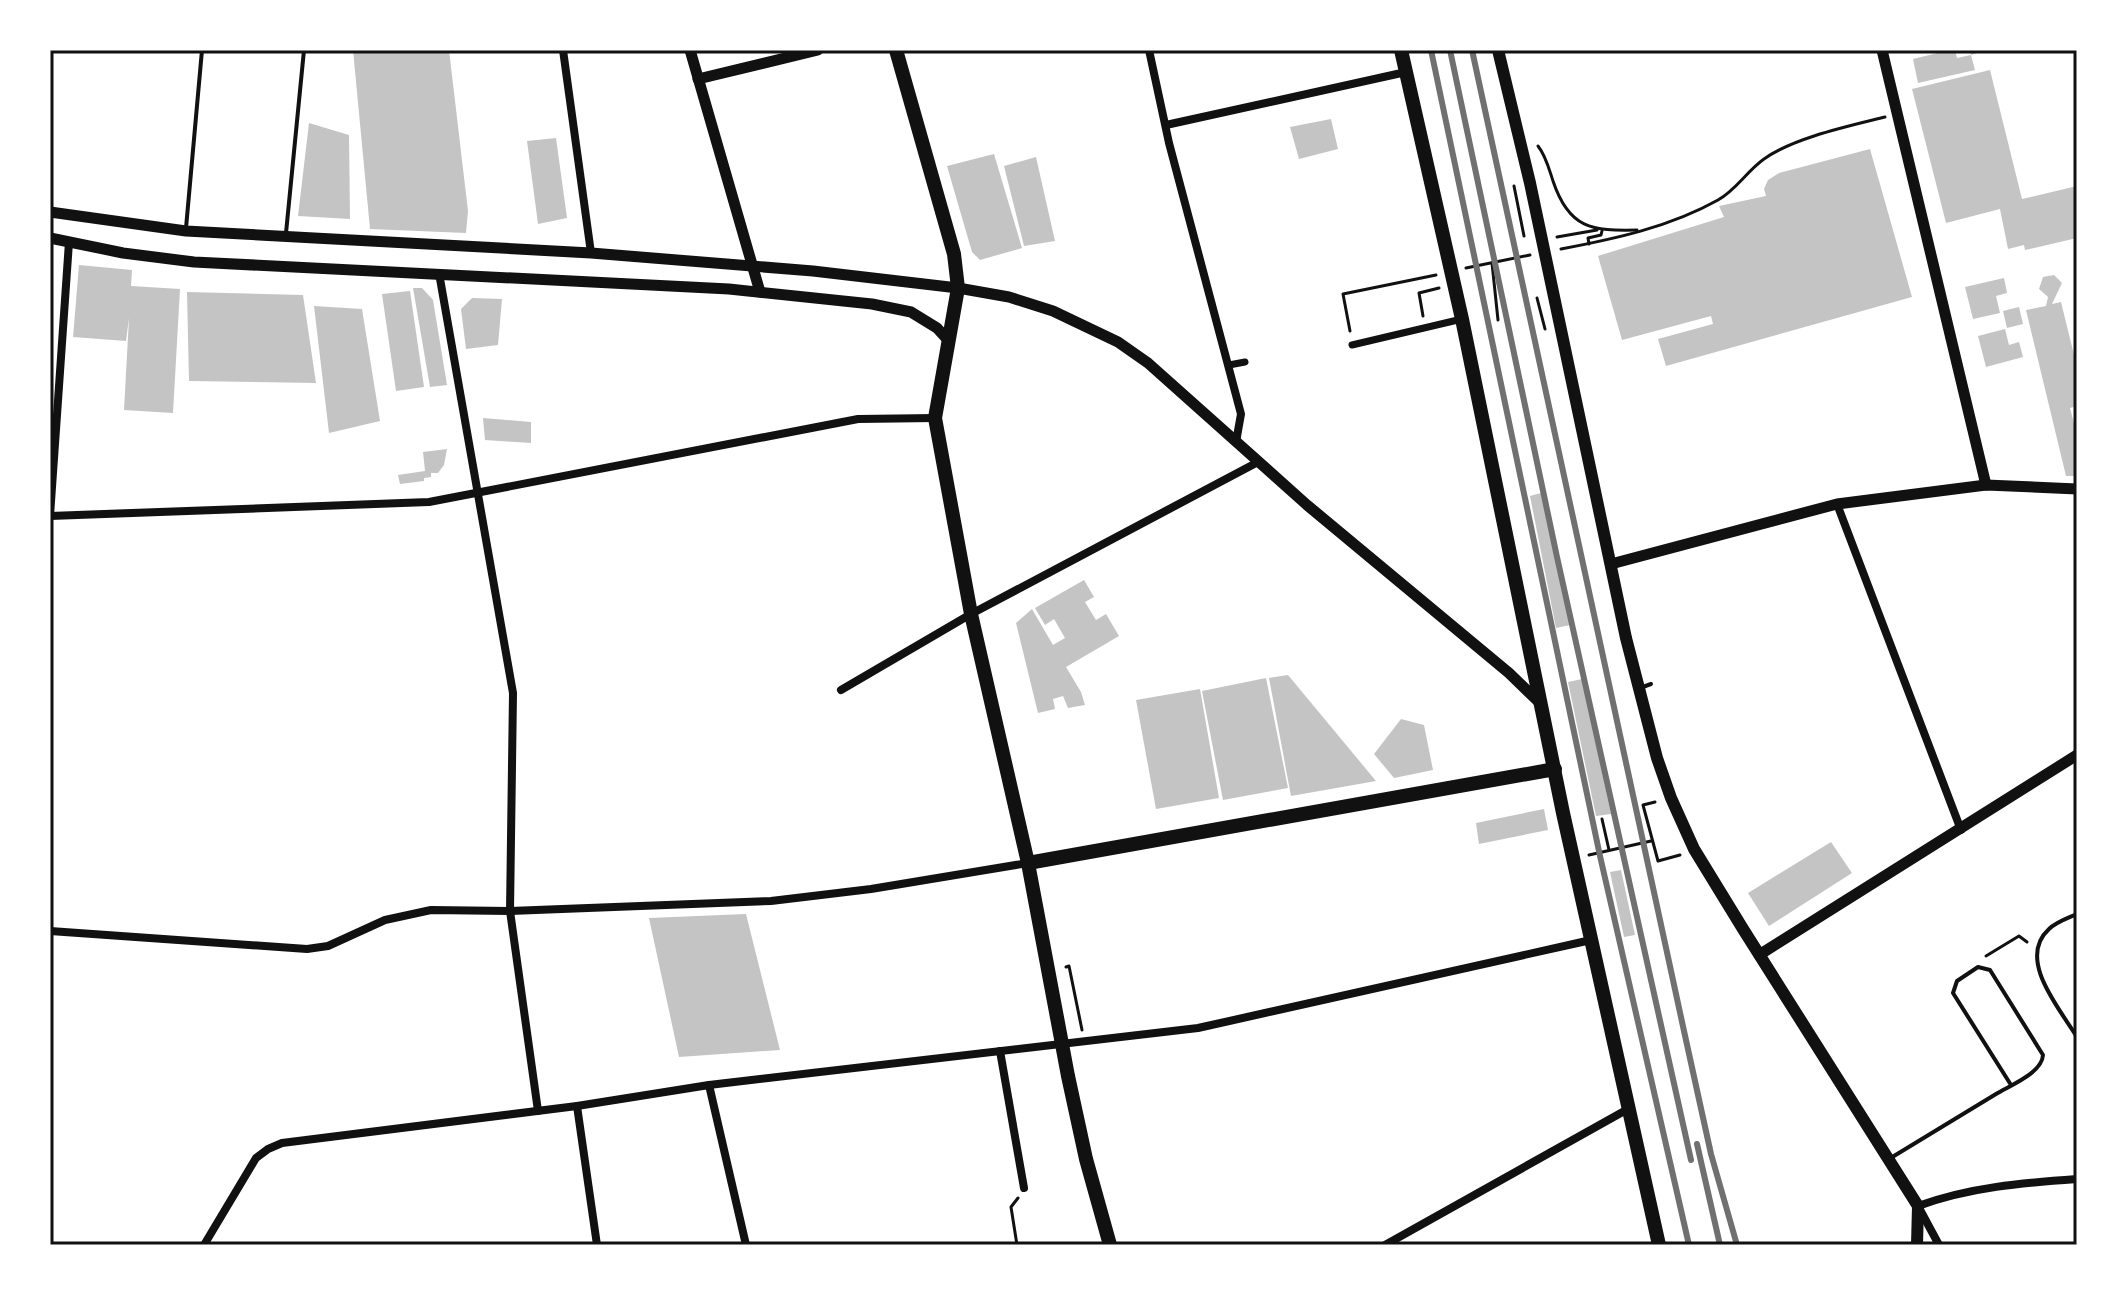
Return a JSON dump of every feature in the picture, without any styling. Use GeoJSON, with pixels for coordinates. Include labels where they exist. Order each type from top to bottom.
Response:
{"type":"FeatureCollection","features":[{"type":"Feature","properties":{"kind":"main road"},"geometry":{"type":"LineString","coordinates":[[896,50],[954,254],[958,288],[935,418],[971,614],[1028,863],[1068,1076],[1093,1189],[1110,1245]]}},
{"type":"Feature","properties":{"kind":"main road"},"geometry":{"type":"LineString","coordinates":[[1401,50],[1462,319],[1591,940],[1659,1245]]}},
{"type":"Feature","properties":{"kind":"main road"},"geometry":{"type":"LineString","coordinates":[[1498,50],[1611,564],[1645,687],[1657,758],[1671,798],[1694,849],[1918,1206],[1917,1245]]}},
{"type":"Feature","properties":{"kind":"main road"},"geometry":{"type":"LineString","coordinates":[[1028,863],[1555,769]]}},
{"type":"Feature","properties":{"kind":"street"},"geometry":{"type":"LineString","coordinates":[[563,50],[591,253]]}},
{"type":"Feature","properties":{"kind":"street"},"geometry":{"type":"LineString","coordinates":[[690,50],[760,292]]}},
{"type":"Feature","properties":{"kind":"street"},"geometry":{"type":"LineString","coordinates":[[698,79],[818,50]]}},
{"type":"Feature","properties":{"kind":"street"},"geometry":{"type":"LineString","coordinates":[[1149,50],[1241,414],[1236,442]]}},
{"type":"Feature","properties":{"kind":"street"},"geometry":{"type":"LineString","coordinates":[[1882,50],[1986,485]]}},
{"type":"Feature","properties":{"kind":"street"},"geometry":{"type":"LineString","coordinates":[[1166,125],[1407,72]]}},
{"type":"Feature","properties":{"kind":"street"},"geometry":{"type":"LineString","coordinates":[[50,212],[186,231],[591,253],[750,265],[958,288],[1009,297],[1053,311],[1118,342],[1148,363],[1258,462],[1509,673],[1541,704]]}},
{"type":"Feature","properties":{"kind":"street"},"geometry":{"type":"LineString","coordinates":[[50,238],[123,253],[194,262],[760,292],[872,304],[911,312],[937,328],[948,340]]}},
{"type":"Feature","properties":{"kind":"street"},"geometry":{"type":"LineString","coordinates":[[69,242],[50,516],[429,502],[858,419],[935,418]]}},
{"type":"Feature","properties":{"kind":"street"},"geometry":{"type":"LineString","coordinates":[[439,273],[513,693],[510,911],[538,1111]]}},
{"type":"Feature","properties":{"kind":"street"},"geometry":{"type":"LineString","coordinates":[[1352,345],[1462,319]]}},
{"type":"Feature","properties":{"kind":"street"},"geometry":{"type":"LineString","coordinates":[[1229,365],[1245,362]]}},
{"type":"Feature","properties":{"kind":"street"},"geometry":{"type":"LineString","coordinates":[[841,690],[971,614],[1258,462]]}},
{"type":"Feature","properties":{"kind":"street"},"geometry":{"type":"LineString","coordinates":[[1611,564],[1837,504],[1986,485],[2077,489]]}},
{"type":"Feature","properties":{"kind":"street"},"geometry":{"type":"LineString","coordinates":[[1837,504],[1961,830]]}},
{"type":"Feature","properties":{"kind":"street"},"geometry":{"type":"LineString","coordinates":[[1759,955],[2077,755]]}},
{"type":"Feature","properties":{"kind":"street"},"geometry":{"type":"LineString","coordinates":[[50,931],[307,949],[328,946],[385,920],[431,910],[510,911],[771,901],[919,882],[1028,863]]}},
{"type":"Feature","properties":{"kind":"street"},"geometry":{"type":"LineString","coordinates":[[204,1245],[256,1158],[282,1143],[577,1106],[709,1085],[1198,1028],[1591,940]]}},
{"type":"Feature","properties":{"kind":"street"},"geometry":{"type":"LineString","coordinates":[[1000,1051],[1024,1188]]}},
{"type":"Feature","properties":{"kind":"street"},"geometry":{"type":"LineString","coordinates":[[709,1085],[746,1245]]}},
{"type":"Feature","properties":{"kind":"street"},"geometry":{"type":"LineString","coordinates":[[577,1106],[597,1245]]}},
{"type":"Feature","properties":{"kind":"street"},"geometry":{"type":"LineString","coordinates":[[1385,1245],[1628,1109]]}},
{"type":"Feature","properties":{"kind":"street"},"geometry":{"type":"LineString","coordinates":[[1939,1245],[1918,1206],[1988,1186],[2077,1179]]}},
{"type":"Feature","properties":{"kind":"lane"},"geometry":{"type":"LineString","coordinates":[[186,231],[202,50]]}},
{"type":"Feature","properties":{"kind":"lane"},"geometry":{"type":"LineString","coordinates":[[286,235],[304,50]]}},
{"type":"Feature","properties":{"kind":"lane"},"geometry":{"type":"LineString","coordinates":[[2077,914],[2051,927],[2036,949],[2040,974],[2077,1037]]}},
{"type":"Feature","properties":{"kind":"lane"},"geometry":{"type":"LineString","coordinates":[[1889,1159],[2011,1085],[2038,1068],[2043,1062],[2043,1055],[1990,970],[1978,967],[1957,981],[1953,993],[2011,1085]]}},
{"type":"Feature","properties":{"kind":"path"},"geometry":{"type":"LineString","coordinates":[[1599,230],[1601,235],[1588,238],[1589,244],[1645,230],[1716,201],[1729,193],[1767,157],[1832,131],[1899,113]]}},
{"type":"Feature","properties":{"kind":"path"},"geometry":{"type":"LineString","coordinates":[[1536,143],[1544,153],[1558,196],[1566,209],[1586,226],[1599,230]]}},
{"type":"Feature","properties":{"kind":"path"},"geometry":{"type":"LineString","coordinates":[[1513,187],[1525,242]]}},
{"type":"Feature","properties":{"kind":"path"},"geometry":{"type":"LineString","coordinates":[[1541,240],[1599,230],[1645,230]]}},
{"type":"Feature","properties":{"kind":"path"},"geometry":{"type":"LineString","coordinates":[[1492,263],[1498,320]]}},
{"type":"Feature","properties":{"kind":"path"},"geometry":{"type":"LineString","coordinates":[[1423,317],[1419,293],[1454,284]]}},
{"type":"Feature","properties":{"kind":"path"},"geometry":{"type":"LineString","coordinates":[[1534,285],[1543,329]]}},
{"type":"Feature","properties":{"kind":"path"},"geometry":{"type":"LineString","coordinates":[[1643,805],[1658,861],[1694,849]]}},
{"type":"Feature","properties":{"kind":"path"},"geometry":{"type":"LineString","coordinates":[[1602,819],[1609,852]]}},
{"type":"Feature","properties":{"kind":"path"},"geometry":{"type":"LineString","coordinates":[[1589,855],[1651,841]]}},
{"type":"Feature","properties":{"kind":"path"},"geometry":{"type":"LineString","coordinates":[[1984,967],[1986,955],[2019,936],[2036,949]]}},
{"type":"Feature","properties":{"kind":"path"},"geometry":{"type":"LineString","coordinates":[[1069,966],[1089,1041]]}},
{"type":"Feature","properties":{"kind":"path"},"geometry":{"type":"LineString","coordinates":[[1017,1245],[1011,1207],[1024,1188]]}},
{"type":"Feature","properties":{"kind":"building"},"geometry":{"type":"Polygon","coordinates":[[[353,50],[449,50],[468,211],[466,233],[370,229],[353,50]]]}},
{"type":"Feature","properties":{"kind":"building"},"geometry":{"type":"Polygon","coordinates":[[[1955,50],[1957,58],[1971,55],[1975,70],[1918,83],[1913,59],[1955,50]]]}},
{"type":"Feature","properties":{"kind":"building"},"geometry":{"type":"Polygon","coordinates":[[[1990,70],[2022,199],[2077,186],[2077,238],[2025,250],[2024,245],[2008,249],[2000,209],[1946,223],[1912,89],[1990,70]]]}},
{"type":"Feature","properties":{"kind":"building"},"geometry":{"type":"Polygon","coordinates":[[[1331,119],[1338,149],[1299,159],[1290,127],[1331,119]]]}},
{"type":"Feature","properties":{"kind":"building"},"geometry":{"type":"Polygon","coordinates":[[[309,123],[349,135],[350,219],[298,216],[309,123]]]}},
{"type":"Feature","properties":{"kind":"building"},"geometry":{"type":"Polygon","coordinates":[[[556,138],[567,218],[538,224],[527,141],[556,138]]]}},
{"type":"Feature","properties":{"kind":"building"},"geometry":{"type":"Polygon","coordinates":[[[1870,149],[1912,297],[1666,366],[1658,339],[1713,324],[1711,316],[1622,340],[1598,256],[1724,217],[1719,206],[1766,196],[1764,189],[1768,180],[1779,173],[1870,149]]]}},
{"type":"Feature","properties":{"kind":"building"},"geometry":{"type":"Polygon","coordinates":[[[994,154],[1022,248],[980,260],[972,252],[947,166],[994,154]]]}},
{"type":"Feature","properties":{"kind":"building"},"geometry":{"type":"Polygon","coordinates":[[[1036,157],[1055,241],[1024,246],[1004,166],[1036,157]]]}},
{"type":"Feature","properties":{"kind":"building"},"geometry":{"type":"Polygon","coordinates":[[[79,265],[132,270],[131,286],[180,289],[173,413],[124,410],[129,318],[126,341],[73,337],[79,265]]]}},
{"type":"Feature","properties":{"kind":"building"},"geometry":{"type":"Polygon","coordinates":[[[2054,275],[2062,283],[2052,304],[2061,302],[2077,367],[2077,406],[2070,408],[2077,435],[2077,476],[2066,476],[2026,310],[2046,306],[2048,297],[2039,289],[2043,277],[2054,275]]]}},
{"type":"Feature","properties":{"kind":"building"},"geometry":{"type":"Polygon","coordinates":[[[2004,278],[2007,293],[1996,296],[2000,313],[1973,319],[1965,287],[2004,278]]]}},
{"type":"Feature","properties":{"kind":"building"},"geometry":{"type":"Polygon","coordinates":[[[413,288],[422,288],[433,300],[447,385],[430,387],[413,288]]]}},
{"type":"Feature","properties":{"kind":"building"},"geometry":{"type":"Polygon","coordinates":[[[410,291],[424,387],[396,391],[382,294],[410,291]]]}},
{"type":"Feature","properties":{"kind":"building"},"geometry":{"type":"Polygon","coordinates":[[[187,292],[303,295],[316,383],[189,381],[187,292]]]}},
{"type":"Feature","properties":{"kind":"building"},"geometry":{"type":"Polygon","coordinates":[[[472,298],[502,299],[498,345],[466,349],[461,309],[472,298]]]}},
{"type":"Feature","properties":{"kind":"building"},"geometry":{"type":"Polygon","coordinates":[[[314,306],[362,309],[380,421],[329,433],[314,306]]]}},
{"type":"Feature","properties":{"kind":"building"},"geometry":{"type":"Polygon","coordinates":[[[2019,307],[2023,324],[2007,328],[2003,311],[2019,307]]]}},
{"type":"Feature","properties":{"kind":"building"},"geometry":{"type":"Polygon","coordinates":[[[2005,329],[2009,345],[2019,342],[2023,357],[1986,367],[1978,336],[2005,329]]]}},
{"type":"Feature","properties":{"kind":"building"},"geometry":{"type":"Polygon","coordinates":[[[483,418],[531,422],[531,443],[485,440],[483,418]]]}},
{"type":"Feature","properties":{"kind":"building"},"geometry":{"type":"Polygon","coordinates":[[[447,449],[444,465],[438,473],[431,473],[431,477],[424,478],[424,481],[400,484],[398,475],[425,471],[423,452],[447,449]]]}},
{"type":"Feature","properties":{"kind":"building"},"geometry":{"type":"Polygon","coordinates":[[[1541,493],[1570,625],[1556,628],[1530,496],[1541,493]]]}},
{"type":"Feature","properties":{"kind":"building"},"geometry":{"type":"Polygon","coordinates":[[[1084,580],[1094,597],[1085,602],[1096,620],[1106,614],[1119,636],[1066,667],[1085,705],[1068,708],[1063,696],[1053,699],[1055,709],[1038,713],[1016,623],[1032,609],[1053,645],[1065,638],[1054,619],[1045,625],[1035,608],[1084,580]]]}},
{"type":"Feature","properties":{"kind":"building"},"geometry":{"type":"Polygon","coordinates":[[[1288,675],[1376,781],[1291,796],[1269,678],[1288,675]]]}},
{"type":"Feature","properties":{"kind":"building"},"geometry":{"type":"Polygon","coordinates":[[[1266,678],[1288,788],[1223,800],[1202,691],[1266,678]]]}},
{"type":"Feature","properties":{"kind":"building"},"geometry":{"type":"Polygon","coordinates":[[[1582,679],[1611,814],[1596,816],[1568,682],[1582,679]]]}},
{"type":"Feature","properties":{"kind":"building"},"geometry":{"type":"Polygon","coordinates":[[[1200,689],[1219,798],[1156,809],[1136,700],[1200,689]]]}},
{"type":"Feature","properties":{"kind":"building"},"geometry":{"type":"Polygon","coordinates":[[[1401,719],[1424,725],[1433,770],[1394,778],[1374,754],[1401,719]]]}},
{"type":"Feature","properties":{"kind":"building"},"geometry":{"type":"Polygon","coordinates":[[[1544,809],[1548,830],[1479,844],[1476,823],[1544,809]]]}},
{"type":"Feature","properties":{"kind":"building"},"geometry":{"type":"Polygon","coordinates":[[[1831,842],[1852,873],[1769,926],[1748,893],[1831,842]]]}},
{"type":"Feature","properties":{"kind":"building"},"geometry":{"type":"Polygon","coordinates":[[[1621,870],[1635,935],[1624,937],[1610,872],[1621,870]]]}},
{"type":"Feature","properties":{"kind":"building"},"geometry":{"type":"Polygon","coordinates":[[[746,914],[780,1050],[679,1057],[649,918],[746,914]]]}},
{"type":"Feature","properties":{"kind":"railway"},"geometry":{"type":"LineString","coordinates":[[1431,50],[1600,856],[1689,1245]]}},
{"type":"Feature","properties":{"kind":"railway"},"geometry":{"type":"LineString","coordinates":[[1450,50],[1557,557],[1691,1160]]}},
{"type":"Feature","properties":{"kind":"railway"},"geometry":{"type":"LineString","coordinates":[[1472,50],[1711,1154],[1737,1245]]}},
{"type":"Feature","properties":{"kind":"railway"},"geometry":{"type":"LineString","coordinates":[[1697,1144],[1720,1245]]}}]}
